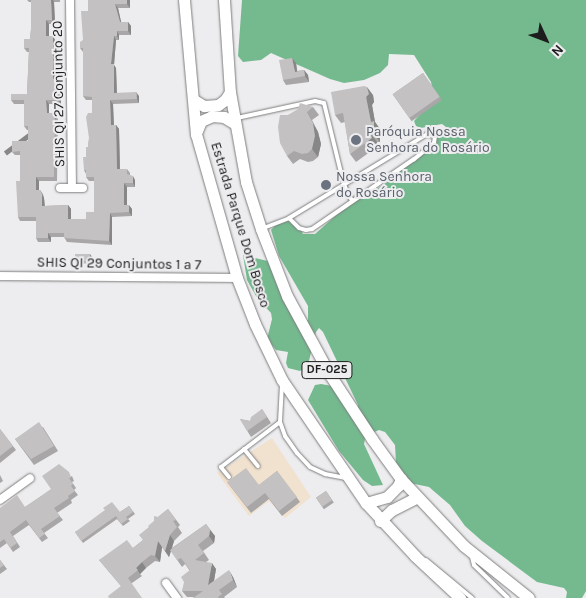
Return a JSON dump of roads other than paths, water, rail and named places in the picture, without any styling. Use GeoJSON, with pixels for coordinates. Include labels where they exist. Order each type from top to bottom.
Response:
{"type":"FeatureCollection","features":[{"type":"Feature","properties":{"kind":"main road","name":"Estrada Parque Dom Bosco"},"geometry":{"type":"LineString","coordinates":[[184,0],[196,134],[237,278],[255,324],[282,380],[380,521],[460,598]]}},
{"type":"Feature","properties":{"kind":"main road","name":"Estrada Parque Dom Bosco"},"geometry":{"type":"LineString","coordinates":[[224,0],[230,92],[246,182],[260,229],[287,296],[330,375],[372,439],[416,498],[471,552],[529,598]]}},
{"type":"Feature","properties":{"kind":"main road"},"geometry":{"type":"LineString","coordinates":[[194,100],[204,106],[218,104],[225,100],[230,92]]}},
{"type":"Feature","properties":{"kind":"main road"},"geometry":{"type":"LineString","coordinates":[[196,134],[201,121],[208,117],[218,116],[235,121]]}},
{"type":"Feature","properties":{"kind":"main road"},"geometry":{"type":"LineString","coordinates":[[366,502],[387,497],[402,479]]}},
{"type":"Feature","properties":{"kind":"main road"},"geometry":{"type":"LineString","coordinates":[[380,521],[392,510],[416,498]]}},
{"type":"Feature","properties":{"kind":"street","name":"SHIS QI 27 Conjunto 20"},"geometry":{"type":"LineString","coordinates":[[70,0],[72,188]]}},
{"type":"Feature","properties":{"kind":"street"},"geometry":{"type":"LineString","coordinates":[[60,188],[83,188]]}},
{"type":"Feature","properties":{"kind":"street","name":"SHIS QI 29 Conjuntos 1 a 7"},"geometry":{"type":"LineString","coordinates":[[0,276],[237,278]]}},
{"type":"Feature","properties":{"kind":"street"},"geometry":{"type":"LineString","coordinates":[[0,500],[30,478]]}},
{"type":"Feature","properties":{"kind":"street"},"geometry":{"type":"LineString","coordinates":[[166,583],[177,598]]}},
{"type":"Feature","properties":{"kind":"lane"},"geometry":{"type":"LineString","coordinates":[[235,121],[315,101],[322,102],[326,105],[344,185],[352,200]]}},
{"type":"Feature","properties":{"kind":"lane"},"geometry":{"type":"LineString","coordinates":[[260,229],[289,218],[427,134],[435,136],[436,140],[430,146],[309,230],[299,228],[289,218]]}},
{"type":"Feature","properties":{"kind":"lane"},"geometry":{"type":"LineString","coordinates":[[282,380],[280,422],[285,436],[310,467],[325,474],[349,479]]}},
{"type":"Feature","properties":{"kind":"lane"},"geometry":{"type":"LineString","coordinates":[[229,477],[221,467],[280,422]]}},
{"type":"Feature","properties":{"kind":"lane"},"geometry":{"type":"LineString","coordinates":[[244,449],[258,466]]}},
{"type":"Feature","properties":{"kind":"lane"},"geometry":{"type":"LineString","coordinates":[[471,552],[474,565],[508,598]]}},
{"type":"Feature","properties":{"kind":"lane"},"geometry":{"type":"LineString","coordinates":[[415,556],[428,561],[472,598]]}},
{"type":"Feature","properties":{"kind":"place","name":"Paróquia Nossa Senhora do Rosário"},"geometry":{"type":"Point","coordinates":[356,140]}},
{"type":"Feature","properties":{"kind":"place","name":"Nossa Senhora do Rosário"},"geometry":{"type":"Point","coordinates":[326,185]}}]}
